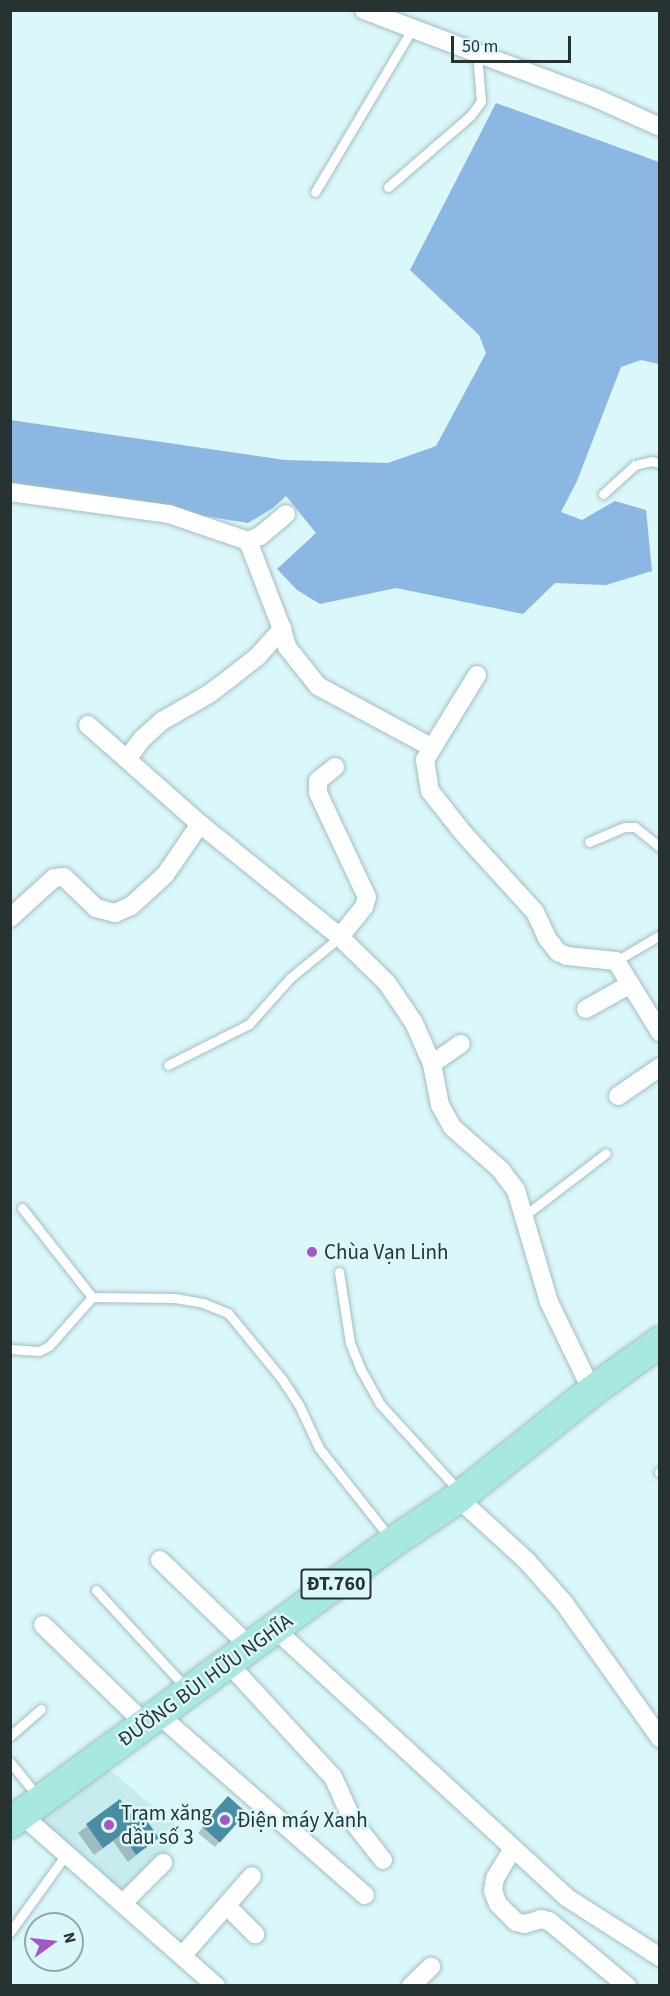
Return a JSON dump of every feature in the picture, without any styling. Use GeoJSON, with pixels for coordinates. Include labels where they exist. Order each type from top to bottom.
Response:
{"type":"FeatureCollection","features":[{"type":"Feature","properties":{"kind":"main road","name":"ĐƯỜNG BÙI HỮU NGHĨA"},"geometry":{"type":"LineString","coordinates":[[25,1813],[393,1542],[460,1496],[592,1391],[657,1349]]}},
{"type":"Feature","properties":{"kind":"street"},"geometry":{"type":"LineString","coordinates":[[364,10],[596,98],[660,127]]}},
{"type":"Feature","properties":{"kind":"street"},"geometry":{"type":"LineString","coordinates":[[10,492],[169,514],[249,541],[260,536],[286,514]]}},
{"type":"Feature","properties":{"kind":"street"},"geometry":{"type":"LineString","coordinates":[[249,541],[287,647],[318,686],[332,696],[431,747]]}},
{"type":"Feature","properties":{"kind":"street"},"geometry":{"type":"LineString","coordinates":[[127,759],[142,739],[162,721],[209,694],[230,678],[257,657],[282,629]]}},
{"type":"Feature","properties":{"kind":"street"},"geometry":{"type":"LineString","coordinates":[[477,675],[425,760],[430,791],[464,834],[534,912],[547,938],[558,952],[567,956],[616,961],[660,1032]]}},
{"type":"Feature","properties":{"kind":"street"},"geometry":{"type":"LineString","coordinates":[[88,725],[200,824],[340,937],[387,983],[414,1023],[432,1064],[440,1105],[452,1127],[500,1169],[516,1190],[534,1258],[549,1302],[592,1391]]}},
{"type":"Feature","properties":{"kind":"street"},"geometry":{"type":"LineString","coordinates":[[335,767],[318,781],[318,793],[363,884],[366,897],[364,907],[340,937]]}},
{"type":"Feature","properties":{"kind":"street"},"geometry":{"type":"LineString","coordinates":[[10,918],[54,878],[64,877],[96,908],[115,913],[131,906],[165,875],[200,824]]}},
{"type":"Feature","properties":{"kind":"street"},"geometry":{"type":"LineString","coordinates":[[586,1009],[631,984]]}},
{"type":"Feature","properties":{"kind":"street"},"geometry":{"type":"LineString","coordinates":[[432,1064],[461,1044]]}},
{"type":"Feature","properties":{"kind":"street"},"geometry":{"type":"LineString","coordinates":[[618,1096],[660,1067]]}},
{"type":"Feature","properties":{"kind":"street"},"geometry":{"type":"LineString","coordinates":[[460,1496],[544,1580],[653,1714],[660,1738]]}},
{"type":"Feature","properties":{"kind":"street"},"geometry":{"type":"LineString","coordinates":[[160,1560],[239,1655],[333,1777],[354,1823],[383,1860]]}},
{"type":"Feature","properties":{"kind":"street"},"geometry":{"type":"LineString","coordinates":[[43,1625],[152,1719],[365,1895]]}},
{"type":"Feature","properties":{"kind":"street"},"geometry":{"type":"LineString","coordinates":[[275,1629],[512,1850],[566,1897],[660,1956]]}},
{"type":"Feature","properties":{"kind":"street"},"geometry":{"type":"LineString","coordinates":[[25,1813],[216,1986]]}},
{"type":"Feature","properties":{"kind":"street"},"geometry":{"type":"LineString","coordinates":[[512,1850],[495,1878],[493,1891],[498,1904],[516,1922],[525,1924],[541,1919],[549,1921],[627,1986]]}},
{"type":"Feature","properties":{"kind":"street"},"geometry":{"type":"LineString","coordinates":[[123,1903],[163,1863]]}},
{"type":"Feature","properties":{"kind":"street"},"geometry":{"type":"LineString","coordinates":[[183,1956],[252,1876]]}},
{"type":"Feature","properties":{"kind":"street"},"geometry":{"type":"LineString","coordinates":[[227,1906],[255,1934]]}},
{"type":"Feature","properties":{"kind":"street"},"geometry":{"type":"LineString","coordinates":[[411,1986],[431,1967]]}},
{"type":"Feature","properties":{"kind":"lane"},"geometry":{"type":"LineString","coordinates":[[315,192],[412,29]]}},
{"type":"Feature","properties":{"kind":"lane"},"geometry":{"type":"LineString","coordinates":[[388,187],[471,115],[481,101],[477,54]]}},
{"type":"Feature","properties":{"kind":"lane"},"geometry":{"type":"LineString","coordinates":[[603,495],[635,465],[651,461],[660,463]]}},
{"type":"Feature","properties":{"kind":"lane"},"geometry":{"type":"LineString","coordinates":[[589,842],[625,827],[635,827],[660,847]]}},
{"type":"Feature","properties":{"kind":"lane"},"geometry":{"type":"LineString","coordinates":[[616,961],[660,935]]}},
{"type":"Feature","properties":{"kind":"lane"},"geometry":{"type":"LineString","coordinates":[[168,1065],[249,1024],[290,978],[340,937]]}},
{"type":"Feature","properties":{"kind":"lane"},"geometry":{"type":"LineString","coordinates":[[524,1216],[606,1153]]}},
{"type":"Feature","properties":{"kind":"lane"},"geometry":{"type":"LineString","coordinates":[[22,1208],[92,1297]]}},
{"type":"Feature","properties":{"kind":"lane"},"geometry":{"type":"LineString","coordinates":[[339,1272],[350,1342],[360,1368],[380,1404],[460,1496]]}},
{"type":"Feature","properties":{"kind":"lane"},"geometry":{"type":"LineString","coordinates":[[10,1349],[39,1351],[50,1346],[92,1297]]}},
{"type":"Feature","properties":{"kind":"lane"},"geometry":{"type":"LineString","coordinates":[[92,1297],[175,1298],[203,1302],[228,1313],[282,1379],[298,1405],[319,1448],[393,1542]]}},
{"type":"Feature","properties":{"kind":"lane"},"geometry":{"type":"LineString","coordinates":[[96,1590],[190,1691]]}},
{"type":"Feature","properties":{"kind":"lane"},"geometry":{"type":"LineString","coordinates":[[10,1736],[41,1709]]}},
{"type":"Feature","properties":{"kind":"lane"},"geometry":{"type":"LineString","coordinates":[[10,1762],[25,1813]]}},
{"type":"Feature","properties":{"kind":"lane"},"geometry":{"type":"LineString","coordinates":[[10,1932],[67,1853]]}},
{"type":"Feature","properties":{"kind":"shaded area","name":"Trạm xăng dầu số 3"},"geometry":{"type":"Polygon","coordinates":[[[104,1765],[185,1833],[123,1896],[34,1818],[104,1765]]]}},
{"type":"Feature","properties":{"kind":"water"},"geometry":{"type":"Polygon","coordinates":[[[496,103],[659,162],[659,364],[641,360],[621,367],[577,481],[561,512],[582,520],[615,501],[646,510],[652,571],[606,585],[555,583],[523,614],[396,588],[320,604],[297,590],[277,569],[316,533],[286,496],[273,508],[248,523],[11,485],[10,420],[285,460],[388,463],[436,446],[486,353],[479,335],[410,270],[496,103]]]}},
{"type":"Feature","properties":{"kind":"building","name":"Điện máy Xanh"},"geometry":{"type":"Polygon","coordinates":[[[228,1796],[247,1813],[220,1842],[201,1826],[228,1796]]]}},
{"type":"Feature","properties":{"kind":"building"},"geometry":{"type":"Polygon","coordinates":[[[120,1799],[137,1823],[145,1818],[159,1838],[136,1855],[122,1834],[103,1848],[86,1824],[120,1799]]]}},
{"type":"Feature","properties":{"kind":"place","name":"Chùa Vạn Linh"},"geometry":{"type":"Point","coordinates":[312,1252]}},
{"type":"Feature","properties":{"kind":"place","name":"Điện máy Xanh"},"geometry":{"type":"Point","coordinates":[225,1820]}},
{"type":"Feature","properties":{"kind":"place","name":"Trạm xăng dầu số 3"},"geometry":{"type":"Point","coordinates":[109,1825]}}]}
